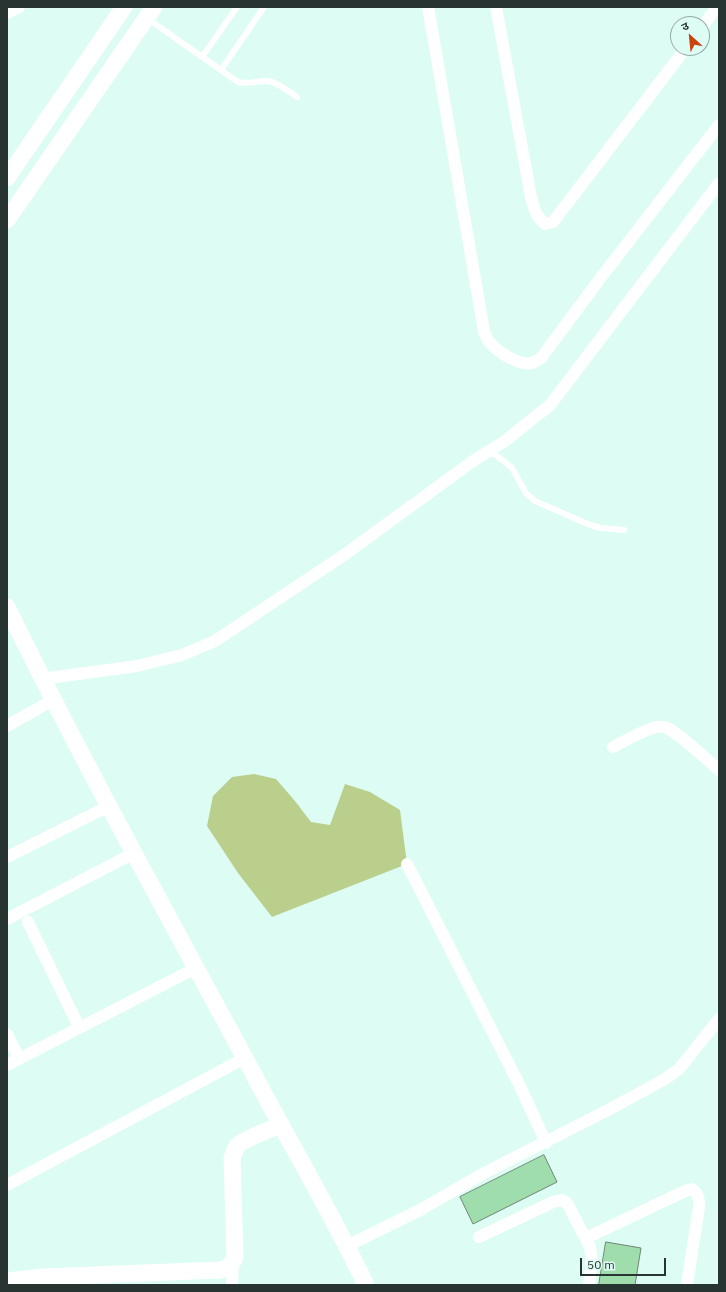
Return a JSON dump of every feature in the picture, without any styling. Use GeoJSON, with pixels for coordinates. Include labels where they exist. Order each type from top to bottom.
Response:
{"type":"FeatureCollection","features":[{"type":"Feature","properties":{"kind":"street"},"geometry":{"type":"LineString","coordinates":[[7,13],[18,7]]}},
{"type":"Feature","properties":{"kind":"street"},"geometry":{"type":"LineString","coordinates":[[7,178],[124,7]]}},
{"type":"Feature","properties":{"kind":"street"},"geometry":{"type":"LineString","coordinates":[[428,7],[484,331],[488,340],[495,347],[513,360],[531,363],[541,358],[719,125]]}},
{"type":"Feature","properties":{"kind":"street"},"geometry":{"type":"LineString","coordinates":[[496,7],[531,197],[535,212],[540,220],[545,224],[553,222],[680,56]]}},
{"type":"Feature","properties":{"kind":"street"},"geometry":{"type":"LineString","coordinates":[[710,16],[717,7]]}},
{"type":"Feature","properties":{"kind":"street"},"geometry":{"type":"LineString","coordinates":[[7,220],[150,13]]}},
{"type":"Feature","properties":{"kind":"street"},"geometry":{"type":"LineString","coordinates":[[42,679],[137,666],[182,655],[215,641],[344,555],[473,461],[505,441],[550,405],[719,184]]}},
{"type":"Feature","properties":{"kind":"street"},"geometry":{"type":"LineString","coordinates":[[7,608],[42,679],[109,806],[347,1246],[366,1285]]}},
{"type":"Feature","properties":{"kind":"street"},"geometry":{"type":"LineString","coordinates":[[7,726],[54,700]]}},
{"type":"Feature","properties":{"kind":"street"},"geometry":{"type":"LineString","coordinates":[[613,747],[648,730],[656,727],[663,727],[674,732],[719,770]]}},
{"type":"Feature","properties":{"kind":"street"},"geometry":{"type":"LineString","coordinates":[[7,857],[109,806]]}},
{"type":"Feature","properties":{"kind":"street"},"geometry":{"type":"LineString","coordinates":[[7,919],[134,853]]}},
{"type":"Feature","properties":{"kind":"street"},"geometry":{"type":"LineString","coordinates":[[407,864],[518,1082],[546,1143]]}},
{"type":"Feature","properties":{"kind":"street"},"geometry":{"type":"LineString","coordinates":[[28,922],[79,1027]]}},
{"type":"Feature","properties":{"kind":"street"},"geometry":{"type":"LineString","coordinates":[[7,1064],[196,968]]}},
{"type":"Feature","properties":{"kind":"street"},"geometry":{"type":"LineString","coordinates":[[347,1246],[420,1210],[486,1172],[546,1143],[665,1079],[679,1068],[719,1019]]}},
{"type":"Feature","properties":{"kind":"street"},"geometry":{"type":"LineString","coordinates":[[7,1034],[18,1058]]}},
{"type":"Feature","properties":{"kind":"street"},"geometry":{"type":"LineString","coordinates":[[7,1185],[245,1058]]}},
{"type":"Feature","properties":{"kind":"street"},"geometry":{"type":"LineString","coordinates":[[232,1285],[233,1262],[235,1258],[232,1158],[234,1151],[238,1145],[244,1141],[281,1125]]}},
{"type":"Feature","properties":{"kind":"street"},"geometry":{"type":"LineString","coordinates":[[586,1238],[692,1189],[696,1192],[699,1198],[699,1207],[687,1285]]}},
{"type":"Feature","properties":{"kind":"street"},"geometry":{"type":"LineString","coordinates":[[479,1237],[553,1202],[562,1200],[567,1203],[590,1247],[592,1256],[588,1285]]}},
{"type":"Feature","properties":{"kind":"street"},"geometry":{"type":"LineString","coordinates":[[7,1281],[42,1281],[220,1270],[233,1262]]}},
{"type":"Feature","properties":{"kind":"lane"},"geometry":{"type":"LineString","coordinates":[[202,57],[237,7]]}},
{"type":"Feature","properties":{"kind":"lane"},"geometry":{"type":"LineString","coordinates":[[220,70],[264,7]]}},
{"type":"Feature","properties":{"kind":"lane"},"geometry":{"type":"LineString","coordinates":[[150,13],[202,57],[238,82],[272,82],[297,97]]}},
{"type":"Feature","properties":{"kind":"lane"},"geometry":{"type":"LineString","coordinates":[[489,452],[512,468],[526,493],[535,501],[590,525],[601,528],[624,530]]}},
{"type":"Feature","properties":{"kind":"green space"},"geometry":{"type":"Polygon","coordinates":[[[254,774],[276,779],[311,822],[330,825],[345,784],[370,792],[400,810],[407,864],[272,917],[238,873],[207,826],[213,796],[232,777],[254,774]]]}},
{"type":"Feature","properties":{"kind":"building"},"geometry":{"type":"Polygon","coordinates":[[[544,1155],[557,1182],[473,1224],[460,1197],[544,1155]]]}},
{"type":"Feature","properties":{"kind":"building"},"geometry":{"type":"Polygon","coordinates":[[[606,1242],[641,1248],[635,1285],[599,1285],[606,1242]]]}}]}
